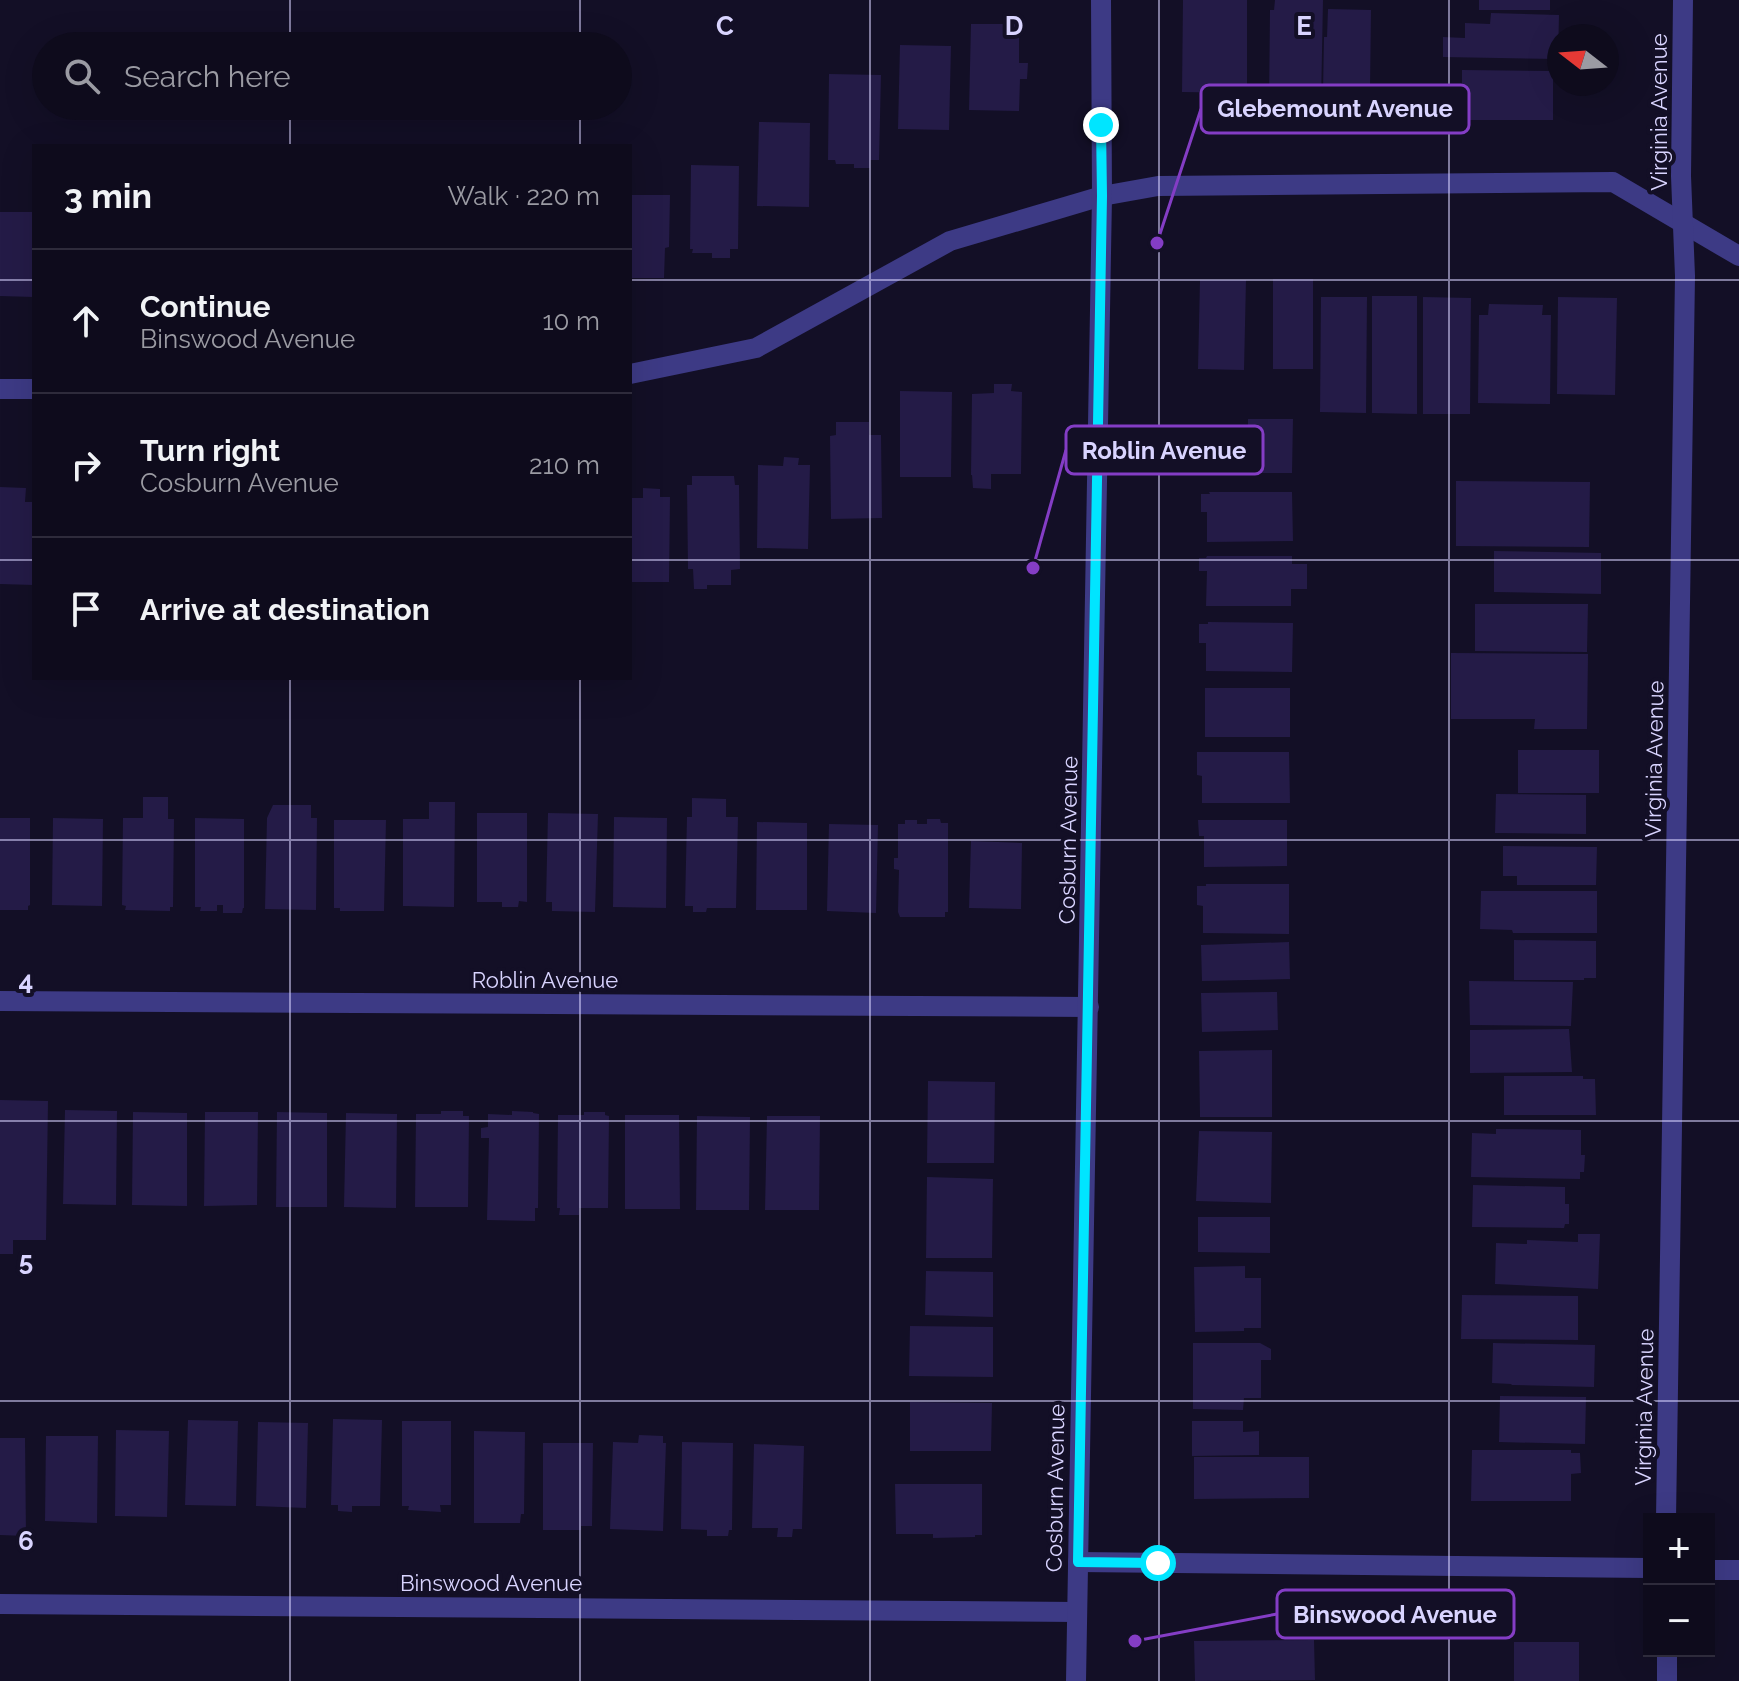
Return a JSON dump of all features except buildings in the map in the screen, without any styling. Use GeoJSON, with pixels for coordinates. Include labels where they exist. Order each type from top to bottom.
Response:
{"type":"FeatureCollection","features":[{"type":"Feature","properties":{"kind":"street","name":"Cosburn Avenue"},"geometry":{"type":"LineString","coordinates":[[1076,1681],[1102,196],[1101,0]]}},
{"type":"Feature","properties":{"kind":"street","name":"Virginia Avenue"},"geometry":{"type":"LineString","coordinates":[[1666,1513],[1685,276],[1681,176],[1683,0]]}},
{"type":"Feature","properties":{"kind":"street"},"geometry":{"type":"LineString","coordinates":[[632,374],[756,348],[950,241],[1102,196],[1158,186],[1613,182],[1739,256]]}},
{"type":"Feature","properties":{"kind":"street"},"geometry":{"type":"LineString","coordinates":[[0,389],[32,389]]}},
{"type":"Feature","properties":{"kind":"street","name":"Roblin Avenue"},"geometry":{"type":"LineString","coordinates":[[0,1001],[1089,1007]]}},
{"type":"Feature","properties":{"kind":"street"},"geometry":{"type":"LineString","coordinates":[[1078,1562],[1643,1568]]}},
{"type":"Feature","properties":{"kind":"street"},"geometry":{"type":"LineString","coordinates":[[1715,1570],[1739,1570]]}},
{"type":"Feature","properties":{"kind":"street","name":"Binswood Avenue"},"geometry":{"type":"LineString","coordinates":[[0,1604],[1077,1612]]}},
{"type":"Feature","properties":{"kind":"street"},"geometry":{"type":"LineString","coordinates":[[1667,1657],[1667,1681]]}},
{"type":"Feature","properties":{"kind":"place","name":"Glebemount Avenue"},"geometry":{"type":"Point","coordinates":[1157,243]}},
{"type":"Feature","properties":{"kind":"place","name":"Roblin Avenue"},"geometry":{"type":"Point","coordinates":[1033,568]}},
{"type":"Feature","properties":{"kind":"place","name":"Binswood Avenue"},"geometry":{"type":"Point","coordinates":[1135,1641]}},
{"type":"Feature","properties":{"kind":"route"},"geometry":{"type":"LineString","coordinates":[[1101,125],[1078,1562],[1158,1563]]}}]}
